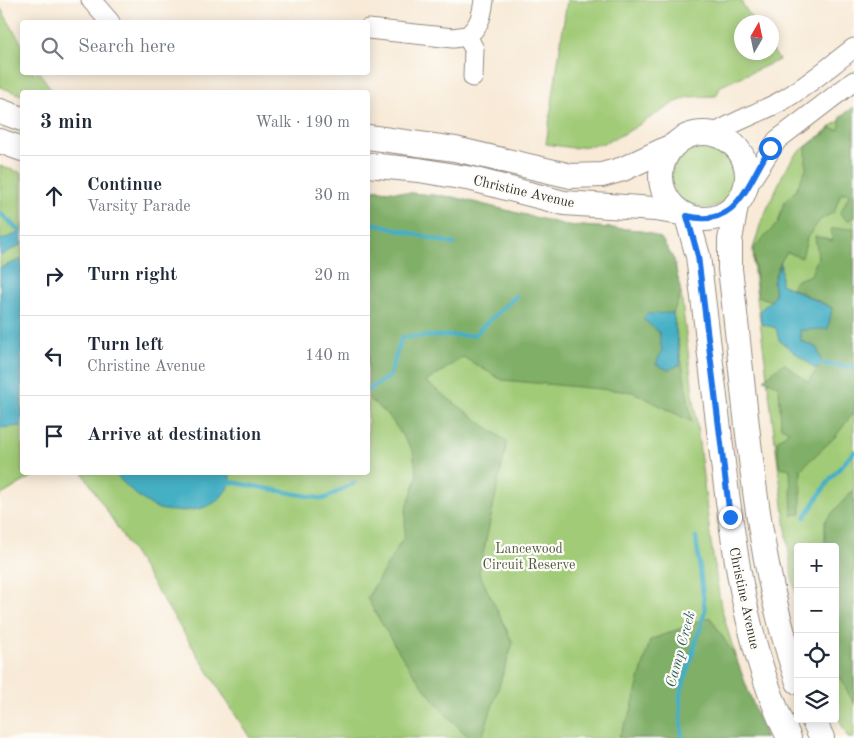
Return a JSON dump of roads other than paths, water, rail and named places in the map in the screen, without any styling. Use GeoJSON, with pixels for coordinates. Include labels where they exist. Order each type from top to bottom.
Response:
{"type":"FeatureCollection","features":[{"type":"Feature","properties":{"kind":"main road"},"geometry":{"type":"LineString","coordinates":[[0,111],[20,118]]}},
{"type":"Feature","properties":{"kind":"main road"},"geometry":{"type":"LineString","coordinates":[[699,133],[714,134],[727,140],[737,149],[744,161],[747,174],[741,197],[726,214],[713,219],[700,220],[684,215],[671,205],[664,194],[660,182],[660,169],[665,156],[672,146],[685,137],[699,133]]}},
{"type":"Feature","properties":{"kind":"main road","name":"Christine Avenue"},"geometry":{"type":"LineString","coordinates":[[370,138],[455,149],[571,176],[602,175],[623,169],[672,146]]}},
{"type":"Feature","properties":{"kind":"main road"},"geometry":{"type":"LineString","coordinates":[[0,141],[20,148]]}},
{"type":"Feature","properties":{"kind":"main road","name":"Christine Avenue"},"geometry":{"type":"LineString","coordinates":[[370,165],[419,170],[472,179],[564,203],[655,209],[684,215],[698,256],[736,568],[762,669],[789,738]]}},
{"type":"Feature","properties":{"kind":"main road","name":"Christine Avenue"},"geometry":{"type":"LineString","coordinates":[[741,197],[730,240],[730,268],[759,518],[772,598],[797,678]]}},
{"type":"Feature","properties":{"kind":"main road"},"geometry":{"type":"LineString","coordinates":[[815,723],[822,738]]}},
{"type":"Feature","properties":{"kind":"street"},"geometry":{"type":"LineString","coordinates":[[92,0],[108,20]]}},
{"type":"Feature","properties":{"kind":"street"},"geometry":{"type":"LineString","coordinates":[[370,29],[453,38],[467,36],[475,30],[481,19],[484,0]]}},
{"type":"Feature","properties":{"kind":"street"},"geometry":{"type":"LineString","coordinates":[[467,36],[474,49],[473,77]]}},
{"type":"Feature","properties":{"kind":"street"},"geometry":{"type":"LineString","coordinates":[[714,134],[731,123],[757,114],[785,99],[854,48]]}},
{"type":"Feature","properties":{"kind":"street"},"geometry":{"type":"LineString","coordinates":[[741,197],[778,140],[854,81]]}},
{"type":"Feature","properties":{"kind":"water"},"geometry":{"type":"Polygon","coordinates":[[[20,233],[20,245],[0,256],[0,240],[20,233]]]}},
{"type":"Feature","properties":{"kind":"water"},"geometry":{"type":"Polygon","coordinates":[[[20,260],[20,426],[0,428],[0,268],[20,260]]]}},
{"type":"Feature","properties":{"kind":"water"},"geometry":{"type":"Polygon","coordinates":[[[781,263],[781,284],[832,308],[828,329],[800,330],[801,341],[817,348],[822,364],[816,369],[779,340],[776,328],[761,324],[760,310],[771,301],[775,294],[773,282],[781,263]]]}},
{"type":"Feature","properties":{"kind":"water"},"geometry":{"type":"Polygon","coordinates":[[[673,313],[681,364],[668,370],[656,364],[662,351],[659,332],[643,319],[647,314],[673,313]]]}},
{"type":"Feature","properties":{"kind":"water"},"geometry":{"type":"Polygon","coordinates":[[[116,475],[229,475],[231,482],[217,501],[199,509],[182,511],[159,509],[140,498],[116,475]]]}},
{"type":"Feature","properties":{"kind":"waterway"},"geometry":{"type":"LineString","coordinates":[[0,213],[20,231]]}},
{"type":"Feature","properties":{"kind":"waterway"},"geometry":{"type":"LineString","coordinates":[[370,223],[454,244]]}},
{"type":"Feature","properties":{"kind":"waterway"},"geometry":{"type":"LineString","coordinates":[[370,389],[389,377],[402,337],[474,335],[516,296]]}},
{"type":"Feature","properties":{"kind":"waterway"},"geometry":{"type":"LineString","coordinates":[[822,364],[854,367]]}},
{"type":"Feature","properties":{"kind":"waterway","name":"Camp Creek"},"geometry":{"type":"LineString","coordinates":[[805,517],[830,479],[854,452]]}},
{"type":"Feature","properties":{"kind":"waterway"},"geometry":{"type":"LineString","coordinates":[[231,482],[324,499],[354,483]]}},
{"type":"Feature","properties":{"kind":"waterway","name":"Camp Creek"},"geometry":{"type":"LineString","coordinates":[[682,738],[680,695],[705,611],[696,537]]}},
{"type":"Feature","properties":{"kind":"park label","name":"Lancewood Circuit Reserve"},"geometry":{"type":"Point","coordinates":[529,556]}}]}
